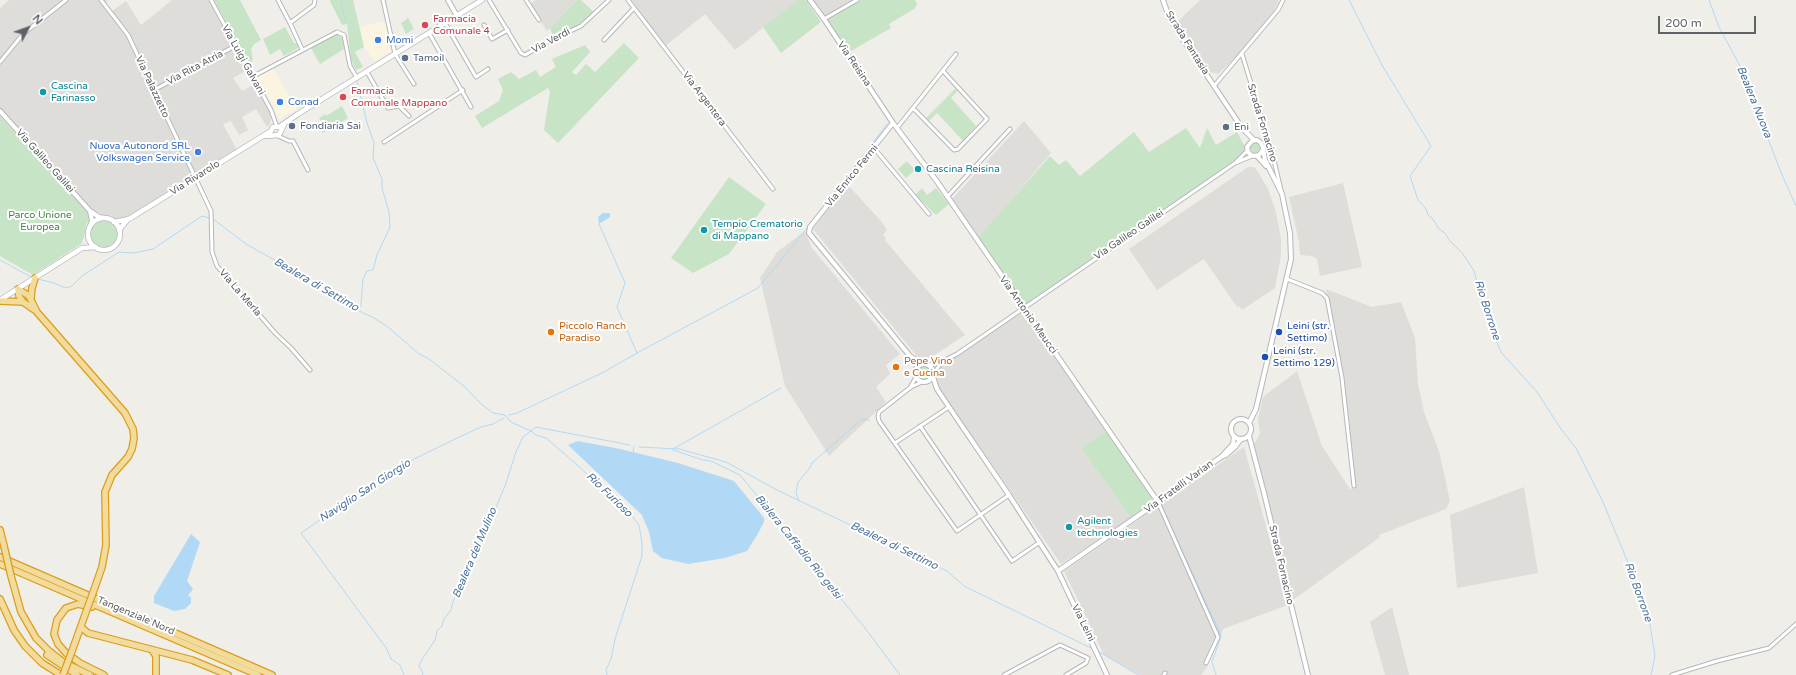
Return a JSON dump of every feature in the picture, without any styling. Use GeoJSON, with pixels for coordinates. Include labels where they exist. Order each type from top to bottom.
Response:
{"type":"FeatureCollection","features":[{"type":"Feature","properties":{"kind":"highway"},"geometry":{"type":"LineString","coordinates":[[31,299],[35,279]]}},
{"type":"Feature","properties":{"kind":"highway"},"geometry":{"type":"LineString","coordinates":[[0,599],[14,630],[25,646],[42,663],[62,675],[102,567],[105,552],[105,492],[112,475],[131,452],[134,441],[134,431],[125,413],[36,311],[23,302],[18,296],[18,289],[28,294],[36,311]]}},
{"type":"Feature","properties":{"kind":"highway"},"geometry":{"type":"LineString","coordinates":[[0,301],[23,302]]}},
{"type":"Feature","properties":{"kind":"highway"},"geometry":{"type":"LineString","coordinates":[[0,530],[1,545],[17,609],[29,634],[50,657],[77,675]]}},
{"type":"Feature","properties":{"kind":"highway","name":"Tangenziale Nord"},"geometry":{"type":"LineString","coordinates":[[0,557],[272,675]]}},
{"type":"Feature","properties":{"kind":"highway","name":"Tangenziale Nord"},"geometry":{"type":"LineString","coordinates":[[0,564],[258,675]]}},
{"type":"Feature","properties":{"kind":"highway"},"geometry":{"type":"LineString","coordinates":[[9,575],[21,612],[36,638],[63,662],[90,675]]}},
{"type":"Feature","properties":{"kind":"highway"},"geometry":{"type":"LineString","coordinates":[[104,675],[80,663],[66,653],[58,644],[54,629],[59,615],[70,606],[84,604],[109,610]]}},
{"type":"Feature","properties":{"kind":"highway"},"geometry":{"type":"LineString","coordinates":[[82,624],[94,635]]}},
{"type":"Feature","properties":{"kind":"highway"},"geometry":{"type":"LineString","coordinates":[[75,642],[84,637],[94,635],[192,660],[228,675]]}},
{"type":"Feature","properties":{"kind":"highway"},"geometry":{"type":"LineString","coordinates":[[152,650],[156,656],[156,675]]}},
{"type":"Feature","properties":{"kind":"highway"},"geometry":{"type":"LineString","coordinates":[[156,667],[160,658],[167,653]]}},
{"type":"Feature","properties":{"kind":"main road"},"geometry":{"type":"LineString","coordinates":[[277,130],[288,121],[482,0]]}},
{"type":"Feature","properties":{"kind":"main road","name":"Via Rivarolo"},"geometry":{"type":"LineString","coordinates":[[114,222],[129,218],[262,136],[277,130]]}},
{"type":"Feature","properties":{"kind":"main road"},"geometry":{"type":"LineString","coordinates":[[0,301],[82,248],[96,247],[105,249],[113,246],[119,239],[120,230],[114,222],[105,218],[96,220],[90,227],[88,236],[82,248]]}},
{"type":"Feature","properties":{"kind":"main road","name":"Via Rivarolo"},"geometry":{"type":"LineString","coordinates":[[120,230],[129,218]]}},
{"type":"Feature","properties":{"kind":"main road"},"geometry":{"type":"LineString","coordinates":[[88,236],[90,242],[96,247]]}},
{"type":"Feature","properties":{"kind":"street"},"geometry":{"type":"LineString","coordinates":[[0,62],[23,34],[66,0]]}},
{"type":"Feature","properties":{"kind":"street","name":"Via Palazzetto"},"geometry":{"type":"LineString","coordinates":[[101,0],[128,36],[194,179]]}},
{"type":"Feature","properties":{"kind":"street","name":"Via Luigi Galvani"},"geometry":{"type":"LineString","coordinates":[[211,0],[276,119],[277,130]]}},
{"type":"Feature","properties":{"kind":"street"},"geometry":{"type":"LineString","coordinates":[[278,0],[302,50]]}},
{"type":"Feature","properties":{"kind":"street"},"geometry":{"type":"LineString","coordinates":[[290,23],[314,5],[315,0]]}},
{"type":"Feature","properties":{"kind":"street"},"geometry":{"type":"LineString","coordinates":[[383,0],[395,54],[414,84]]}},
{"type":"Feature","properties":{"kind":"street"},"geometry":{"type":"LineString","coordinates":[[448,0],[457,16]]}},
{"type":"Feature","properties":{"kind":"street","name":"Via Verdi"},"geometry":{"type":"LineString","coordinates":[[489,0],[521,53],[525,55],[551,40],[581,26],[609,0]]}},
{"type":"Feature","properties":{"kind":"street"},"geometry":{"type":"LineString","coordinates":[[526,0],[539,20]]}},
{"type":"Feature","properties":{"kind":"street","name":"Via Argentera"},"geometry":{"type":"LineString","coordinates":[[628,0],[773,189]]}},
{"type":"Feature","properties":{"kind":"street","name":"Via Reisina"},"geometry":{"type":"LineString","coordinates":[[810,0],[897,128]]}},
{"type":"Feature","properties":{"kind":"street"},"geometry":{"type":"LineString","coordinates":[[824,19],[857,0]]}},
{"type":"Feature","properties":{"kind":"street","name":"Strada Fantasia"},"geometry":{"type":"LineString","coordinates":[[1163,0],[1172,21],[1242,128]]}},
{"type":"Feature","properties":{"kind":"street"},"geometry":{"type":"LineString","coordinates":[[1214,86],[1278,10],[1283,0]]}},
{"type":"Feature","properties":{"kind":"street"},"geometry":{"type":"LineString","coordinates":[[604,40],[634,8]]}},
{"type":"Feature","properties":{"kind":"street"},"geometry":{"type":"LineString","coordinates":[[445,23],[476,77],[488,69]]}},
{"type":"Feature","properties":{"kind":"street"},"geometry":{"type":"LineString","coordinates":[[484,25],[492,39],[508,30]]}},
{"type":"Feature","properties":{"kind":"street"},"geometry":{"type":"LineString","coordinates":[[252,76],[334,33],[340,33],[344,36],[350,66],[357,78]]}},
{"type":"Feature","properties":{"kind":"street"},"geometry":{"type":"LineString","coordinates":[[429,33],[463,90],[471,107]]}},
{"type":"Feature","properties":{"kind":"street","name":"Via Rita Atria"},"geometry":{"type":"LineString","coordinates":[[154,90],[235,46]]}},
{"type":"Feature","properties":{"kind":"street"},"geometry":{"type":"LineString","coordinates":[[897,128],[956,54]]}},
{"type":"Feature","properties":{"kind":"street","name":"Strada Fornacino"},"geometry":{"type":"LineString","coordinates":[[1242,54],[1272,152],[1290,233],[1291,259],[1255,413],[1249,423]]}},
{"type":"Feature","properties":{"kind":"street"},"geometry":{"type":"LineString","coordinates":[[913,109],[954,150],[958,149],[986,118],[943,70]]}},
{"type":"Feature","properties":{"kind":"street"},"geometry":{"type":"LineString","coordinates":[[367,72],[388,108],[399,106],[411,119]]}},
{"type":"Feature","properties":{"kind":"street"},"geometry":{"type":"LineString","coordinates":[[384,142],[411,119],[463,90]]}},
{"type":"Feature","properties":{"kind":"street","name":"Via Galileo Galilei"},"geometry":{"type":"LineString","coordinates":[[0,111],[90,211],[99,217],[105,218]]}},
{"type":"Feature","properties":{"kind":"street","name":"Via Enrico Fermi"},"geometry":{"type":"LineString","coordinates":[[893,124],[810,227],[809,233],[910,356]]}},
{"type":"Feature","properties":{"kind":"street","name":"Via Antonio Meucci"},"geometry":{"type":"LineString","coordinates":[[897,128],[947,197],[1158,502]]}},
{"type":"Feature","properties":{"kind":"street"},"geometry":{"type":"LineString","coordinates":[[1242,128],[1254,140],[1261,143],[1263,150],[1254,156],[1247,150],[1248,144],[1242,128]]}},
{"type":"Feature","properties":{"kind":"street"},"geometry":{"type":"LineString","coordinates":[[947,197],[1010,129]]}},
{"type":"Feature","properties":{"kind":"street"},"geometry":{"type":"LineString","coordinates":[[277,130],[289,141],[293,141],[308,170]]}},
{"type":"Feature","properties":{"kind":"street"},"geometry":{"type":"LineString","coordinates":[[1248,144],[1254,140]]}},
{"type":"Feature","properties":{"kind":"street"},"geometry":{"type":"LineString","coordinates":[[874,148],[929,214]]}},
{"type":"Feature","properties":{"kind":"street","name":"Via Galileo Galilei"},"geometry":{"type":"LineString","coordinates":[[942,362],[957,354],[1023,307],[1235,163],[1247,150]]}},
{"type":"Feature","properties":{"kind":"street","name":"Strada Fornacino"},"geometry":{"type":"LineString","coordinates":[[1263,150],[1265,160],[1281,192]]}},
{"type":"Feature","properties":{"kind":"street","name":"Strada Fornacino"},"geometry":{"type":"LineString","coordinates":[[1254,156],[1264,163],[1283,199]]}},
{"type":"Feature","properties":{"kind":"street","name":"Via Galileo Galilei"},"geometry":{"type":"LineString","coordinates":[[1235,163],[1254,156]]}},
{"type":"Feature","properties":{"kind":"street","name":"Via La Merla"},"geometry":{"type":"LineString","coordinates":[[194,179],[210,211],[212,252],[217,266],[275,333],[291,348],[310,370]]}},
{"type":"Feature","properties":{"kind":"street"},"geometry":{"type":"LineString","coordinates":[[90,211],[92,221],[90,227]]}},
{"type":"Feature","properties":{"kind":"street"},"geometry":{"type":"LineString","coordinates":[[1287,279],[1322,293],[1327,298],[1342,378],[1354,486]]}},
{"type":"Feature","properties":{"kind":"street"},"geometry":{"type":"LineString","coordinates":[[910,356],[922,364],[929,365],[942,362]]}},
{"type":"Feature","properties":{"kind":"street"},"geometry":{"type":"LineString","coordinates":[[910,356],[916,370],[916,377],[911,387]]}},
{"type":"Feature","properties":{"kind":"street"},"geometry":{"type":"LineString","coordinates":[[942,362],[936,368],[933,375],[925,382],[911,387],[879,412],[879,421],[957,531],[1009,495]]}},
{"type":"Feature","properties":{"kind":"street"},"geometry":{"type":"LineString","coordinates":[[916,370],[922,364]]}},
{"type":"Feature","properties":{"kind":"street"},"geometry":{"type":"LineString","coordinates":[[929,365],[937,389]]}},
{"type":"Feature","properties":{"kind":"street"},"geometry":{"type":"LineString","coordinates":[[916,377],[937,389]]}},
{"type":"Feature","properties":{"kind":"street","name":"Via Leinì"},"geometry":{"type":"LineString","coordinates":[[937,389],[1009,495],[1058,571],[1107,675]]}},
{"type":"Feature","properties":{"kind":"street","name":"Strada Fornacino"},"geometry":{"type":"LineString","coordinates":[[1244,420],[1251,416],[1257,403]]}},
{"type":"Feature","properties":{"kind":"street"},"geometry":{"type":"LineString","coordinates":[[895,443],[948,407]]}},
{"type":"Feature","properties":{"kind":"street"},"geometry":{"type":"LineString","coordinates":[[1238,420],[1244,420],[1249,423],[1251,430],[1248,436],[1241,439],[1234,436],[1231,430],[1233,423],[1238,420]]}},
{"type":"Feature","properties":{"kind":"street"},"geometry":{"type":"LineString","coordinates":[[920,426],[1012,561],[1040,542]]}},
{"type":"Feature","properties":{"kind":"street","name":"Via Fratelli Varian"},"geometry":{"type":"LineString","coordinates":[[1221,457],[1233,444],[1234,436]]}},
{"type":"Feature","properties":{"kind":"street","name":"Strada Fornacino"},"geometry":{"type":"LineString","coordinates":[[1248,436],[1264,493],[1308,675]]}},
{"type":"Feature","properties":{"kind":"street","name":"Strada Fornacino"},"geometry":{"type":"LineString","coordinates":[[1241,439],[1247,443],[1253,455]]}},
{"type":"Feature","properties":{"kind":"street","name":"Via Fratelli Varian"},"geometry":{"type":"LineString","coordinates":[[1058,571],[1221,457],[1232,451],[1241,439]]}},
{"type":"Feature","properties":{"kind":"street"},"geometry":{"type":"LineString","coordinates":[[1158,502],[1218,637],[1206,663]]}},
{"type":"Feature","properties":{"kind":"street"},"geometry":{"type":"LineString","coordinates":[[1672,675],[1717,661],[1769,648],[1796,624]]}},
{"type":"Feature","properties":{"kind":"street"},"geometry":{"type":"LineString","coordinates":[[1004,675],[1060,644],[1088,658],[1086,663],[1066,675]]}},
{"type":"Feature","properties":{"kind":"shaded area"},"geometry":{"type":"Polygon","coordinates":[[[9,0],[108,0],[106,2],[112,11],[126,1],[141,25],[172,0],[208,0],[247,70],[233,78],[242,91],[255,84],[269,109],[271,118],[270,124],[267,127],[256,109],[242,117],[248,130],[239,135],[231,121],[223,124],[237,150],[126,219],[117,220],[105,216],[92,209],[0,108],[0,8],[9,0]]]}},
{"type":"Feature","properties":{"kind":"shaded area"},"geometry":{"type":"Polygon","coordinates":[[[536,0],[577,0],[547,31],[530,4],[536,0]]]}},
{"type":"Feature","properties":{"kind":"shaded area"},"geometry":{"type":"Polygon","coordinates":[[[632,0],[798,0],[735,50],[705,14],[664,47],[632,0]]]}},
{"type":"Feature","properties":{"kind":"shaded area"},"geometry":{"type":"Polygon","coordinates":[[[810,0],[861,0],[827,20],[810,0]]]}},
{"type":"Feature","properties":{"kind":"shaded area"},"geometry":{"type":"Polygon","coordinates":[[[1200,0],[1279,0],[1274,11],[1238,55],[1218,74],[1210,72],[1176,23],[1200,0]]]}},
{"type":"Feature","properties":{"kind":"shaded area"},"geometry":{"type":"Polygon","coordinates":[[[386,21],[393,50],[374,61],[364,47],[360,27],[386,21]]]}},
{"type":"Feature","properties":{"kind":"shaded area"},"geometry":{"type":"Polygon","coordinates":[[[273,68],[297,109],[279,119],[259,79],[259,75],[273,68]]]}},
{"type":"Feature","properties":{"kind":"shaded area"},"geometry":{"type":"Polygon","coordinates":[[[1024,121],[1051,153],[979,238],[952,199],[1024,121]]]}},
{"type":"Feature","properties":{"kind":"shaded area"},"geometry":{"type":"Polygon","coordinates":[[[1248,167],[1254,167],[1258,172],[1268,189],[1276,212],[1281,239],[1281,256],[1275,288],[1242,310],[1239,306],[1237,307],[1204,259],[1157,290],[1129,249],[1248,167]]]}},
{"type":"Feature","properties":{"kind":"shaded area"},"geometry":{"type":"Polygon","coordinates":[[[1343,183],[1362,267],[1320,276],[1317,259],[1312,256],[1300,255],[1299,242],[1289,197],[1343,183]]]}},
{"type":"Feature","properties":{"kind":"shaded area"},"geometry":{"type":"Polygon","coordinates":[[[847,184],[881,221],[887,230],[883,234],[886,239],[885,240],[965,335],[927,360],[921,361],[813,229],[847,184]]]}},
{"type":"Feature","properties":{"kind":"shaded area"},"geometry":{"type":"Polygon","coordinates":[[[805,231],[812,248],[900,354],[886,365],[890,374],[876,387],[886,402],[829,456],[785,386],[760,278],[777,252],[805,231]]]}},
{"type":"Feature","properties":{"kind":"shaded area"},"geometry":{"type":"Polygon","coordinates":[[[1326,289],[1372,307],[1401,302],[1415,338],[1418,384],[1424,412],[1439,451],[1450,501],[1446,509],[1379,535],[1380,537],[1293,600],[1254,444],[1260,434],[1258,419],[1263,397],[1297,371],[1322,446],[1350,489],[1354,488],[1342,378],[1326,289]]]}},
{"type":"Feature","properties":{"kind":"shaded area"},"geometry":{"type":"Polygon","coordinates":[[[1023,307],[1106,431],[1081,448],[1131,518],[1061,564],[935,382],[934,373],[941,362],[949,359],[1023,307]]]}},
{"type":"Feature","properties":{"kind":"shaded area"},"geometry":{"type":"Polygon","coordinates":[[[1244,447],[1288,605],[1223,629],[1207,667],[1201,675],[1140,675],[1104,655],[1064,571],[1244,447]]]}},
{"type":"Feature","properties":{"kind":"shaded area"},"geometry":{"type":"Polygon","coordinates":[[[1524,487],[1538,573],[1457,588],[1450,515],[1524,487]]]}},
{"type":"Feature","properties":{"kind":"shaded area"},"geometry":{"type":"Polygon","coordinates":[[[1392,607],[1409,675],[1385,675],[1370,622],[1392,607]]]}},
{"type":"Feature","properties":{"kind":"green space"},"geometry":{"type":"Polygon","coordinates":[[[214,0],[240,0],[261,40],[254,44],[251,49],[253,59],[250,64],[214,0]]]}},
{"type":"Feature","properties":{"kind":"green space"},"geometry":{"type":"Polygon","coordinates":[[[353,0],[364,47],[355,52],[363,67],[356,70],[351,60],[347,24],[342,25],[330,1],[353,0]]]}},
{"type":"Feature","properties":{"kind":"green space"},"geometry":{"type":"Polygon","coordinates":[[[577,0],[581,0],[594,12],[576,27],[553,37],[550,28],[577,0]]]}},
{"type":"Feature","properties":{"kind":"green space"},"geometry":{"type":"Polygon","coordinates":[[[798,0],[806,0],[821,22],[781,53],[763,27],[798,0]]]}},
{"type":"Feature","properties":{"kind":"green space"},"geometry":{"type":"Polygon","coordinates":[[[861,0],[915,0],[917,4],[914,9],[889,24],[891,28],[849,52],[827,20],[861,0]]]}},
{"type":"Feature","properties":{"kind":"green space"},"geometry":{"type":"Polygon","coordinates":[[[408,18],[414,29],[406,34],[401,23],[408,18]]]}},
{"type":"Feature","properties":{"kind":"green space"},"geometry":{"type":"Polygon","coordinates":[[[285,27],[294,43],[298,44],[298,48],[284,56],[280,49],[270,55],[263,39],[285,27]]]}},
{"type":"Feature","properties":{"kind":"green space"},"geometry":{"type":"Polygon","coordinates":[[[337,34],[342,38],[344,49],[320,64],[311,48],[337,34]]]}},
{"type":"Feature","properties":{"kind":"green space"},"geometry":{"type":"Polygon","coordinates":[[[624,43],[639,58],[558,143],[544,130],[550,91],[548,88],[482,128],[475,116],[499,101],[503,90],[498,79],[511,72],[519,79],[536,70],[540,77],[556,67],[552,59],[585,45],[590,52],[572,72],[576,75],[586,64],[595,72],[624,43]]]}},
{"type":"Feature","properties":{"kind":"green space"},"geometry":{"type":"Polygon","coordinates":[[[956,88],[958,90],[951,98],[976,126],[963,141],[937,113],[929,121],[926,118],[956,88]]]}},
{"type":"Feature","properties":{"kind":"green space"},"geometry":{"type":"Polygon","coordinates":[[[342,106],[348,118],[323,133],[318,125],[322,123],[319,118],[325,114],[326,116],[342,106]]]}},
{"type":"Feature","properties":{"kind":"green space","name":"Parco Unione Europea"},"geometry":{"type":"Polygon","coordinates":[[[0,116],[88,213],[89,221],[86,225],[81,244],[33,275],[0,256],[0,116]]]}},
{"type":"Feature","properties":{"kind":"green space"},"geometry":{"type":"Polygon","coordinates":[[[1186,128],[1200,148],[1207,128],[1216,145],[1237,132],[1247,151],[1023,307],[976,240],[1050,156],[1059,165],[1066,160],[1080,176],[1134,132],[1149,152],[1186,128]]]}},
{"type":"Feature","properties":{"kind":"green space"},"geometry":{"type":"Polygon","coordinates":[[[1255,143],[1260,148],[1255,153],[1250,148],[1255,143]]]}},
{"type":"Feature","properties":{"kind":"green space"},"geometry":{"type":"Polygon","coordinates":[[[907,161],[915,170],[906,178],[898,169],[907,161]]]}},
{"type":"Feature","properties":{"kind":"green space"},"geometry":{"type":"Polygon","coordinates":[[[729,177],[766,204],[729,254],[693,273],[671,258],[729,177]]]}},
{"type":"Feature","properties":{"kind":"green space"},"geometry":{"type":"Polygon","coordinates":[[[922,188],[927,195],[936,188],[949,204],[936,215],[915,195],[922,188]]]}},
{"type":"Feature","properties":{"kind":"green space"},"geometry":{"type":"Polygon","coordinates":[[[104,221],[113,225],[117,234],[113,243],[104,247],[95,243],[91,234],[95,225],[104,221]]]}},
{"type":"Feature","properties":{"kind":"green space"},"geometry":{"type":"Polygon","coordinates":[[[921,366],[927,366],[931,370],[931,376],[927,380],[921,380],[917,376],[917,370],[921,366]]]}},
{"type":"Feature","properties":{"kind":"green space"},"geometry":{"type":"Polygon","coordinates":[[[1106,431],[1152,498],[1150,504],[1131,518],[1081,448],[1106,431]]]}},
{"type":"Feature","properties":{"kind":"water"},"geometry":{"type":"Polygon","coordinates":[[[603,213],[610,213],[610,217],[599,224],[598,217],[603,213]]]}},
{"type":"Feature","properties":{"kind":"water"},"geometry":{"type":"Polygon","coordinates":[[[578,441],[620,449],[678,463],[734,481],[764,518],[764,522],[747,551],[725,558],[688,564],[662,558],[653,551],[649,532],[642,515],[568,445],[578,441]]]}},
{"type":"Feature","properties":{"kind":"water"},"geometry":{"type":"Polygon","coordinates":[[[191,534],[200,542],[187,581],[193,589],[188,596],[191,597],[191,603],[185,609],[174,611],[154,603],[154,596],[191,534]]]}},
{"type":"Feature","properties":{"kind":"waterway"},"geometry":{"type":"LineString","coordinates":[[341,0],[345,19]]}},
{"type":"Feature","properties":{"kind":"waterway","name":"Rio Borrone"},"geometry":{"type":"LineString","coordinates":[[1349,0],[1382,65],[1431,146],[1410,176],[1418,200],[1426,209],[1428,215],[1432,218],[1439,229],[1445,233],[1449,240],[1463,254],[1474,271],[1487,319],[1501,352],[1537,392],[1561,429],[1576,448],[1603,502],[1640,592],[1649,619],[1655,656],[1651,675]]}},
{"type":"Feature","properties":{"kind":"waterway","name":"Bealera Nuova"},"geometry":{"type":"LineString","coordinates":[[1709,0],[1719,27],[1740,66],[1782,175],[1796,206]]}},
{"type":"Feature","properties":{"kind":"waterway"},"geometry":{"type":"LineString","coordinates":[[357,82],[367,123],[374,143],[373,158],[382,179],[382,188],[389,212],[390,227],[377,255],[373,270],[367,271],[363,279],[361,305],[359,311]]}},
{"type":"Feature","properties":{"kind":"waterway"},"geometry":{"type":"LineString","coordinates":[[818,214],[887,124]]}},
{"type":"Feature","properties":{"kind":"waterway","name":"Bealera di Settimo"},"geometry":{"type":"LineString","coordinates":[[38,279],[66,288],[72,286],[82,276],[119,252],[134,253],[153,249],[202,216],[210,218]]}},
{"type":"Feature","properties":{"kind":"waterway","name":"Bealera di Settimo"},"geometry":{"type":"LineString","coordinates":[[213,219],[246,244],[319,285],[388,327],[419,354],[429,359],[465,387],[481,404],[493,413],[505,415],[511,422],[531,431],[536,427],[630,445]]}},
{"type":"Feature","properties":{"kind":"waterway"},"geometry":{"type":"LineString","coordinates":[[509,415],[517,413],[602,373],[637,353],[617,307],[625,283],[599,224]]}},
{"type":"Feature","properties":{"kind":"waterway"},"geometry":{"type":"LineString","coordinates":[[637,353],[758,288],[808,227]]}},
{"type":"Feature","properties":{"kind":"waterway","name":"Bealera di Settimo"},"geometry":{"type":"LineString","coordinates":[[0,260],[31,277]]}},
{"type":"Feature","properties":{"kind":"waterway"},"geometry":{"type":"LineString","coordinates":[[673,449],[781,388]]}},
{"type":"Feature","properties":{"kind":"waterway","name":"Naviglio San Giorgio"},"geometry":{"type":"LineString","coordinates":[[404,675],[400,665],[391,659],[387,649],[301,533],[369,486],[405,467],[406,463],[481,427],[493,424],[504,418]]}},
{"type":"Feature","properties":{"kind":"waterway"},"geometry":{"type":"LineString","coordinates":[[799,501],[796,492],[798,482],[812,463],[862,419],[869,420]]}},
{"type":"Feature","properties":{"kind":"waterway","name":"Rio Furioso"},"geometry":{"type":"LineString","coordinates":[[422,675],[423,673],[419,666],[421,661],[435,640],[437,631],[442,626],[444,619],[451,610],[453,601],[462,585],[505,486],[516,452],[523,437],[531,431],[536,435],[546,438],[567,456],[626,509],[639,525],[642,543],[642,556],[615,639],[611,659],[606,670],[607,675]]}},
{"type":"Feature","properties":{"kind":"waterway"},"geometry":{"type":"LineString","coordinates":[[633,452],[634,446]]}},
{"type":"Feature","properties":{"kind":"waterway","name":"Bealera di Settimo"},"geometry":{"type":"LineString","coordinates":[[639,447],[679,449],[726,462],[777,490],[947,571],[964,586],[1093,649]]}},
{"type":"Feature","properties":{"kind":"waterway","name":"Bialera Caffadio Rio gelsi"},"geometry":{"type":"LineString","coordinates":[[673,450],[703,460],[711,461],[740,475],[865,628],[900,675]]}},
{"type":"Feature","properties":{"kind":"waterway"},"geometry":{"type":"LineString","coordinates":[[1166,515],[1221,636],[1212,662],[1216,675]]}},
{"type":"Feature","properties":{"kind":"waterway","name":"Bealera di Settimo"},"geometry":{"type":"LineString","coordinates":[[1098,651],[1138,675]]}},
{"type":"Feature","properties":{"kind":"place","name":"Farmacia Comunale 4"},"geometry":{"type":"Point","coordinates":[425,25]}},
{"type":"Feature","properties":{"kind":"place","name":"Momi"},"geometry":{"type":"Point","coordinates":[378,40]}},
{"type":"Feature","properties":{"kind":"place","name":"Tamoil"},"geometry":{"type":"Point","coordinates":[405,58]}},
{"type":"Feature","properties":{"kind":"place","name":"Cascina Farinasso"},"geometry":{"type":"Point","coordinates":[43,92]}},
{"type":"Feature","properties":{"kind":"place","name":"Farmacia Comunale Mappano"},"geometry":{"type":"Point","coordinates":[343,97]}},
{"type":"Feature","properties":{"kind":"place","name":"Conad"},"geometry":{"type":"Point","coordinates":[280,102]}},
{"type":"Feature","properties":{"kind":"place","name":"Fondiaria Sai"},"geometry":{"type":"Point","coordinates":[292,126]}},
{"type":"Feature","properties":{"kind":"place","name":"Eni"},"geometry":{"type":"Point","coordinates":[1226,127]}},
{"type":"Feature","properties":{"kind":"place","name":"Nuova Autonord SRL Volkswagen Service"},"geometry":{"type":"Point","coordinates":[198,152]}},
{"type":"Feature","properties":{"kind":"place","name":"Cascina Reisina"},"geometry":{"type":"Point","coordinates":[918,169]}},
{"type":"Feature","properties":{"kind":"place","name":"Tempio Crematorio di Mappano"},"geometry":{"type":"Point","coordinates":[704,230]}},
{"type":"Feature","properties":{"kind":"place","name":"Piccolo Ranch Paradiso"},"geometry":{"type":"Point","coordinates":[551,332]}},
{"type":"Feature","properties":{"kind":"place","name":"Leini (str. Settimo)"},"geometry":{"type":"Point","coordinates":[1279,332]}},
{"type":"Feature","properties":{"kind":"place","name":"Leini (str. Settimo 129)"},"geometry":{"type":"Point","coordinates":[1265,357]}},
{"type":"Feature","properties":{"kind":"place","name":"Pepe Vino e Cucina"},"geometry":{"type":"Point","coordinates":[896,367]}},
{"type":"Feature","properties":{"kind":"place","name":"Agilent technologies"},"geometry":{"type":"Point","coordinates":[1069,527]}},
{"type":"Feature","properties":{"kind":"water label","name":"Bealera del Mulino"},"geometry":{"type":"Point","coordinates":[475,553]}}]}
